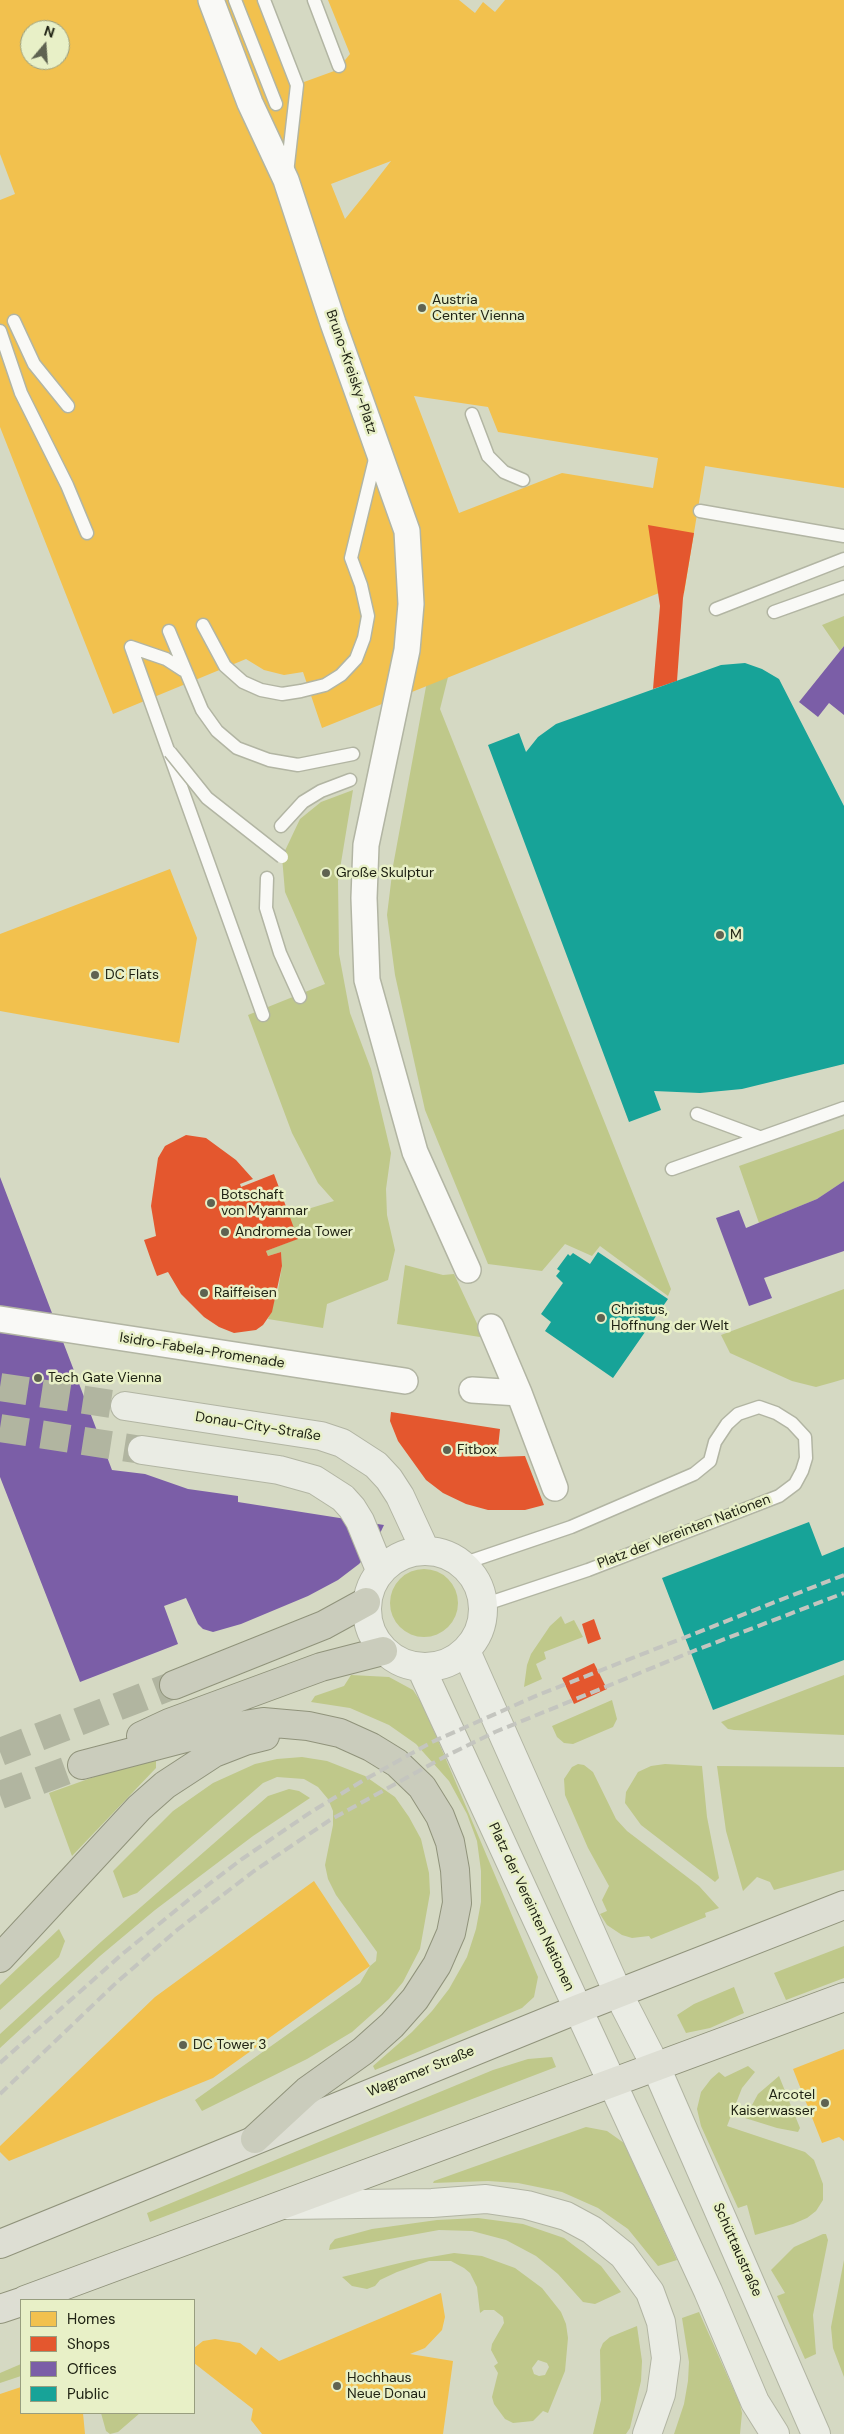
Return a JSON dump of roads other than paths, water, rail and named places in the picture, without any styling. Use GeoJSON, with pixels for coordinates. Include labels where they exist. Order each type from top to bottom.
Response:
{"type":"FeatureCollection","features":[{"type":"Feature","properties":{"kind":"highway"},"geometry":{"type":"LineString","coordinates":[[174,1685],[324,1626],[366,1602]]}},
{"type":"Feature","properties":{"kind":"highway"},"geometry":{"type":"LineString","coordinates":[[254,2139],[306,2091],[363,2051],[392,2025],[415,1999],[437,1965],[451,1933],[456,1903],[455,1870],[450,1842],[440,1816],[422,1787],[397,1763],[371,1747],[340,1733],[308,1726],[263,1722],[220,1729],[82,1765],[168,1723],[321,1667],[383,1651]]}},
{"type":"Feature","properties":{"kind":"highway"},"geometry":{"type":"LineString","coordinates":[[0,1958],[139,1808],[165,1785],[214,1753],[246,1740],[308,1726]]}},
{"type":"Feature","properties":{"kind":"main road","name":"Donau-City-Straße"},"geometry":{"type":"LineString","coordinates":[[126,1406],[320,1436],[342,1443],[376,1465],[389,1479],[400,1496],[425,1550]]}},
{"type":"Feature","properties":{"kind":"main road"},"geometry":{"type":"LineString","coordinates":[[142,1450],[280,1470],[322,1484],[343,1498],[352,1508],[360,1522],[380,1570]]}},
{"type":"Feature","properties":{"kind":"main road"},"geometry":{"type":"LineString","coordinates":[[425,1550],[445,1554],[462,1564],[472,1574],[481,1593],[483,1605],[482,1622],[478,1634],[466,1651],[447,1664],[421,1668],[399,1662],[383,1651],[368,1627],[366,1602],[380,1570],[402,1554],[425,1550]]}},
{"type":"Feature","properties":{"kind":"main road"},"geometry":{"type":"LineString","coordinates":[[466,1651],[618,1993]]}},
{"type":"Feature","properties":{"kind":"main road","name":"Platz der Vereinten Nationen"},"geometry":{"type":"LineString","coordinates":[[421,1668],[611,2084]]}},
{"type":"Feature","properties":{"kind":"main road","name":"Wagramer Straße"},"geometry":{"type":"LineString","coordinates":[[0,2244],[254,2139],[618,1993],[844,1905]]}},
{"type":"Feature","properties":{"kind":"main road","name":"Schüttaustraße"},"geometry":{"type":"LineString","coordinates":[[618,1993],[656,2067],[816,2434]]}},
{"type":"Feature","properties":{"kind":"main road"},"geometry":{"type":"LineString","coordinates":[[28,2299],[844,1997]]}},
{"type":"Feature","properties":{"kind":"main road"},"geometry":{"type":"LineString","coordinates":[[611,2084],[708,2291],[755,2402],[775,2434]]}},
{"type":"Feature","properties":{"kind":"main road"},"geometry":{"type":"LineString","coordinates":[[285,2205],[432,2203],[486,2199],[527,2204],[566,2216],[592,2230],[623,2255],[650,2292],[661,2322],[666,2358],[661,2394],[647,2434]]}},
{"type":"Feature","properties":{"kind":"main road"},"geometry":{"type":"LineString","coordinates":[[0,2309],[20,2302]]}},
{"type":"Feature","properties":{"kind":"main road"},"geometry":{"type":"LineString","coordinates":[[791,2434],[794,2423],[795,2383]]}},
{"type":"Feature","properties":{"kind":"main road"},"geometry":{"type":"LineString","coordinates":[[754,2434],[755,2402]]}},
{"type":"Feature","properties":{"kind":"street","name":"Bruno-Kreisky-Platz"},"geometry":{"type":"LineString","coordinates":[[211,0],[250,103],[286,180],[333,323],[406,532],[411,604],[407,650],[366,844],[364,898],[367,980],[415,1152],[468,1270]]}},
{"type":"Feature","properties":{"kind":"street","name":"Isidro-Fabela-Promenade"},"geometry":{"type":"LineString","coordinates":[[0,1319],[405,1381]]}},
{"type":"Feature","properties":{"kind":"street"},"geometry":{"type":"LineString","coordinates":[[491,1327],[519,1392],[555,1488]]}},
{"type":"Feature","properties":{"kind":"street"},"geometry":{"type":"LineString","coordinates":[[472,1390],[519,1392]]}},
{"type":"Feature","properties":{"kind":"lane"},"geometry":{"type":"LineString","coordinates":[[235,0],[276,104]]}},
{"type":"Feature","properties":{"kind":"lane"},"geometry":{"type":"LineString","coordinates":[[264,0],[297,85],[286,180]]}},
{"type":"Feature","properties":{"kind":"lane"},"geometry":{"type":"LineString","coordinates":[[314,0],[339,66]]}},
{"type":"Feature","properties":{"kind":"lane"},"geometry":{"type":"LineString","coordinates":[[14,321],[34,364],[68,406]]}},
{"type":"Feature","properties":{"kind":"lane"},"geometry":{"type":"LineString","coordinates":[[0,331],[21,393],[67,485],[87,533]]}},
{"type":"Feature","properties":{"kind":"lane"},"geometry":{"type":"LineString","coordinates":[[472,414],[488,456],[504,472],[523,480]]}},
{"type":"Feature","properties":{"kind":"lane"},"geometry":{"type":"LineString","coordinates":[[203,625],[225,666],[243,682],[261,690],[282,694],[326,685],[341,674],[356,659],[364,638],[368,616],[361,585],[351,558],[378,448]]}},
{"type":"Feature","properties":{"kind":"lane"},"geometry":{"type":"LineString","coordinates":[[700,511],[844,536]]}},
{"type":"Feature","properties":{"kind":"lane"},"geometry":{"type":"LineString","coordinates":[[716,608],[844,558]]}},
{"type":"Feature","properties":{"kind":"lane"},"geometry":{"type":"LineString","coordinates":[[774,612],[844,587]]}},
{"type":"Feature","properties":{"kind":"lane"},"geometry":{"type":"LineString","coordinates":[[169,631],[183,670],[202,710],[217,732],[237,748],[269,760],[298,765],[353,754]]}},
{"type":"Feature","properties":{"kind":"lane"},"geometry":{"type":"LineString","coordinates":[[183,670],[166,659],[132,646],[155,718],[170,752],[263,1016]]}},
{"type":"Feature","properties":{"kind":"lane"},"geometry":{"type":"LineString","coordinates":[[170,752],[208,798],[282,857]]}},
{"type":"Feature","properties":{"kind":"lane"},"geometry":{"type":"LineString","coordinates":[[281,826],[303,802],[321,791],[350,780]]}},
{"type":"Feature","properties":{"kind":"lane"},"geometry":{"type":"LineString","coordinates":[[267,878],[266,908],[280,953],[300,997]]}},
{"type":"Feature","properties":{"kind":"lane"},"geometry":{"type":"LineString","coordinates":[[672,1169],[844,1108]]}},
{"type":"Feature","properties":{"kind":"lane"},"geometry":{"type":"LineString","coordinates":[[697,1114],[758,1137]]}},
{"type":"Feature","properties":{"kind":"lane","name":"Platz der Vereinten Nationen"},"geometry":{"type":"LineString","coordinates":[[462,1564],[571,1527],[694,1474],[710,1461],[715,1442],[727,1424],[738,1414],[759,1408],[776,1413],[792,1423],[805,1438],[806,1458],[802,1471],[795,1484],[779,1496],[588,1570],[483,1605]]}},
{"type":"Feature","properties":{"kind":"tunnel"},"geometry":{"type":"LineString","coordinates":[[0,1387],[125,1406]]}},
{"type":"Feature","properties":{"kind":"tunnel"},"geometry":{"type":"LineString","coordinates":[[0,1428],[142,1450]]}},
{"type":"Feature","properties":{"kind":"tunnel"},"geometry":{"type":"LineString","coordinates":[[0,1752],[174,1685]]}},
{"type":"Feature","properties":{"kind":"tunnel"},"geometry":{"type":"LineString","coordinates":[[0,1795],[82,1765]]}},
{"type":"Feature","properties":{"kind":"railway"},"geometry":{"type":"LineString","coordinates":[[0,2063],[120,1956],[192,1897],[242,1859],[311,1812],[364,1780],[432,1742],[538,1695],[844,1575]]}},
{"type":"Feature","properties":{"kind":"railway"},"geometry":{"type":"LineString","coordinates":[[0,2094],[117,1982],[177,1930],[254,1871],[330,1820],[446,1756],[495,1732],[691,1652],[844,1593]]}},
{"type":"Feature","properties":{"kind":"place","name":"Austria Center Vienna"},"geometry":{"type":"Point","coordinates":[422,308]}},
{"type":"Feature","properties":{"kind":"place","name":"Große Skulptur"},"geometry":{"type":"Point","coordinates":[326,873]}},
{"type":"Feature","properties":{"kind":"place","name":"M"},"geometry":{"type":"Point","coordinates":[720,935]}},
{"type":"Feature","properties":{"kind":"place","name":"DC Flats"},"geometry":{"type":"Point","coordinates":[95,975]}},
{"type":"Feature","properties":{"kind":"place","name":"Botschaft von Myanmar"},"geometry":{"type":"Point","coordinates":[211,1203]}},
{"type":"Feature","properties":{"kind":"place","name":"Andromeda Tower"},"geometry":{"type":"Point","coordinates":[225,1232]}},
{"type":"Feature","properties":{"kind":"place","name":"Raiffeisen"},"geometry":{"type":"Point","coordinates":[204,1293]}},
{"type":"Feature","properties":{"kind":"place","name":"Christus, Hoffnung der Welt"},"geometry":{"type":"Point","coordinates":[601,1318]}},
{"type":"Feature","properties":{"kind":"place","name":"Tech Gate Vienna"},"geometry":{"type":"Point","coordinates":[38,1378]}},
{"type":"Feature","properties":{"kind":"place","name":"Fitbox"},"geometry":{"type":"Point","coordinates":[447,1450]}},
{"type":"Feature","properties":{"kind":"place","name":"DC Tower 3"},"geometry":{"type":"Point","coordinates":[183,2045]}},
{"type":"Feature","properties":{"kind":"place","name":"Arcotel Kaiserwasser"},"geometry":{"type":"Point","coordinates":[825,2103]}},
{"type":"Feature","properties":{"kind":"place","name":"Hochhaus Neue Donau"},"geometry":{"type":"Point","coordinates":[337,2386]}}]}
